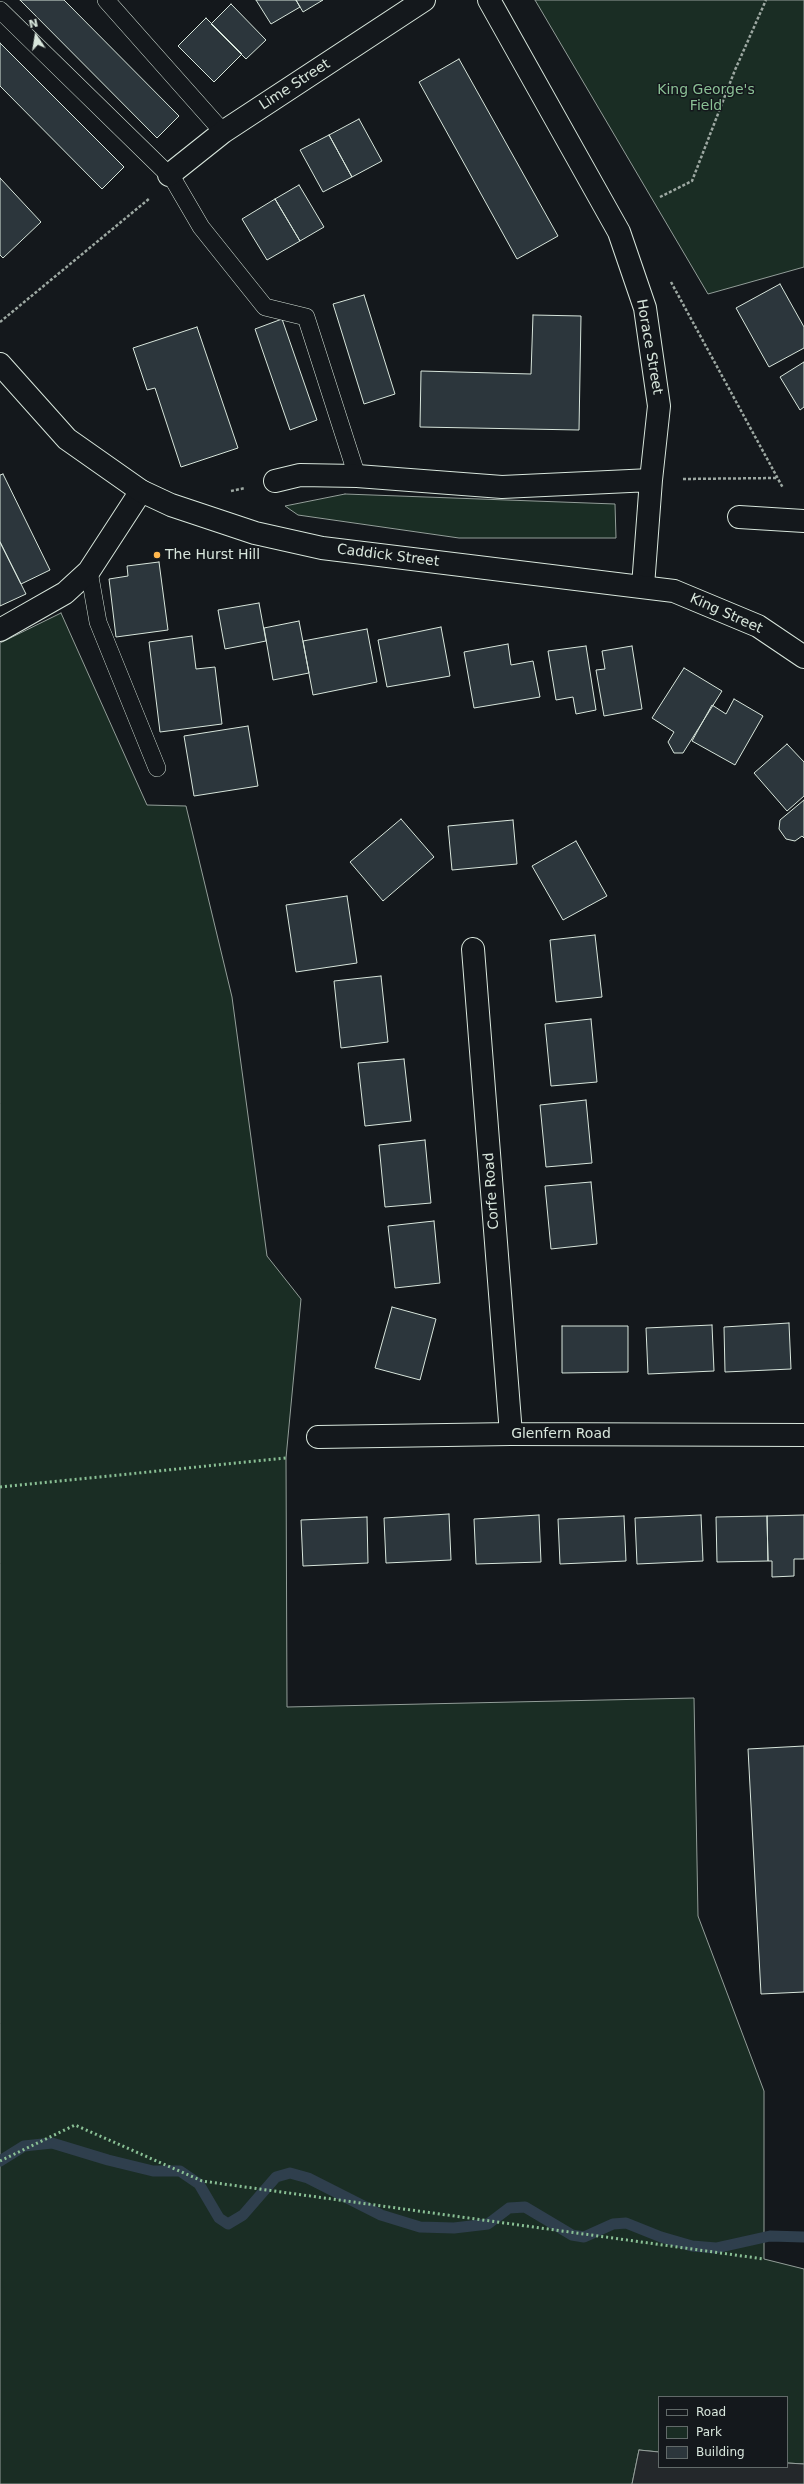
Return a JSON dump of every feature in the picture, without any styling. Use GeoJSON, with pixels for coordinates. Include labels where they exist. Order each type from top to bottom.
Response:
{"type":"FeatureCollection","features":[{"type":"Feature","properties":{"kind":"street","name":"Lime Street"},"geometry":{"type":"LineString","coordinates":[[171,177],[223,132],[424,0]]}},
{"type":"Feature","properties":{"kind":"street","name":"Horace Street"},"geometry":{"type":"LineString","coordinates":[[489,0],[618,232],[645,308],[659,406],[651,480],[643,586]]}},
{"type":"Feature","properties":{"kind":"street","name":"Caddick Street"},"geometry":{"type":"LineString","coordinates":[[0,364],[67,439],[141,491],[171,505],[255,533],[322,548],[643,586]]}},
{"type":"Feature","properties":{"kind":"street"},"geometry":{"type":"LineString","coordinates":[[275,481],[300,475],[357,476],[502,487],[651,480]]}},
{"type":"Feature","properties":{"kind":"street"},"geometry":{"type":"LineString","coordinates":[[0,630],[65,593],[89,570],[141,491]]}},
{"type":"Feature","properties":{"kind":"street"},"geometry":{"type":"LineString","coordinates":[[738,517],[804,521]]}},
{"type":"Feature","properties":{"kind":"street","name":"King Street"},"geometry":{"type":"LineString","coordinates":[[643,586],[674,591],[758,626],[804,657]]}},
{"type":"Feature","properties":{"kind":"street","name":"Corfe Road"},"geometry":{"type":"LineString","coordinates":[[473,948],[511,1434]]}},
{"type":"Feature","properties":{"kind":"street","name":"Glenfern Road"},"geometry":{"type":"LineString","coordinates":[[318,1437],[511,1434],[804,1435]]}},
{"type":"Feature","properties":{"kind":"lane"},"geometry":{"type":"LineString","coordinates":[[106,0],[223,132]]}},
{"type":"Feature","properties":{"kind":"lane"},"geometry":{"type":"LineString","coordinates":[[0,10],[171,177],[201,226],[265,307],[306,317],[357,476]]}},
{"type":"Feature","properties":{"kind":"lane"},"geometry":{"type":"LineString","coordinates":[[89,570],[98,622],[157,768]]}},
{"type":"Feature","properties":{"kind":"path"},"geometry":{"type":"LineString","coordinates":[[660,197],[692,181],[735,70],[766,0]]}},
{"type":"Feature","properties":{"kind":"path"},"geometry":{"type":"LineString","coordinates":[[0,322],[171,177]]}},
{"type":"Feature","properties":{"kind":"path"},"geometry":{"type":"LineString","coordinates":[[668,275],[776,478],[784,490]]}},
{"type":"Feature","properties":{"kind":"path"},"geometry":{"type":"LineString","coordinates":[[651,480],[776,478]]}},
{"type":"Feature","properties":{"kind":"green space","name":"King George's Field"},"geometry":{"type":"Polygon","coordinates":[[[535,0],[804,0],[804,267],[708,294],[535,0]]]}},
{"type":"Feature","properties":{"kind":"green space"},"geometry":{"type":"Polygon","coordinates":[[[345,494],[615,504],[616,538],[459,538],[298,515],[285,506],[345,494]]]}},
{"type":"Feature","properties":{"kind":"green space"},"geometry":{"type":"Polygon","coordinates":[[[61,613],[147,805],[186,806],[232,997],[267,1256],[301,1299],[286,1458],[287,1707],[694,1698],[698,1916],[764,2091],[764,2259],[804,2269],[804,2464],[788,2463],[788,2396],[658,2396],[658,2452],[639,2450],[632,2484],[0,2484],[0,643],[61,613]]]}},
{"type":"Feature","properties":{"kind":"shaded area"},"geometry":{"type":"Polygon","coordinates":[[[639,2450],[658,2452],[658,2468],[788,2468],[788,2463],[804,2464],[804,2484],[632,2484],[639,2450]]]}},
{"type":"Feature","properties":{"kind":"building"},"geometry":{"type":"Polygon","coordinates":[[[20,0],[64,0],[179,116],[157,138],[20,0]]]}},
{"type":"Feature","properties":{"kind":"building"},"geometry":{"type":"Polygon","coordinates":[[[256,0],[296,0],[300,7],[271,24],[256,0]]]}},
{"type":"Feature","properties":{"kind":"building"},"geometry":{"type":"Polygon","coordinates":[[[296,0],[323,0],[303,12],[296,0]]]}},
{"type":"Feature","properties":{"kind":"building"},"geometry":{"type":"Polygon","coordinates":[[[231,4],[266,40],[246,59],[211,24],[231,4]]]}},
{"type":"Feature","properties":{"kind":"building"},"geometry":{"type":"Polygon","coordinates":[[[206,18],[242,54],[214,82],[178,46],[206,18]]]}},
{"type":"Feature","properties":{"kind":"building"},"geometry":{"type":"Polygon","coordinates":[[[0,43],[124,167],[102,189],[0,86],[0,43]]]}},
{"type":"Feature","properties":{"kind":"building"},"geometry":{"type":"Polygon","coordinates":[[[459,59],[558,236],[517,259],[419,82],[459,59]]]}},
{"type":"Feature","properties":{"kind":"building"},"geometry":{"type":"Polygon","coordinates":[[[359,119],[382,161],[352,177],[329,135],[359,119]]]}},
{"type":"Feature","properties":{"kind":"building"},"geometry":{"type":"Polygon","coordinates":[[[329,135],[352,177],[323,192],[300,150],[329,135]]]}},
{"type":"Feature","properties":{"kind":"building"},"geometry":{"type":"Polygon","coordinates":[[[0,178],[41,222],[3,258],[0,255],[0,178]]]}},
{"type":"Feature","properties":{"kind":"building"},"geometry":{"type":"Polygon","coordinates":[[[299,185],[324,227],[300,241],[275,199],[299,185]]]}},
{"type":"Feature","properties":{"kind":"building"},"geometry":{"type":"Polygon","coordinates":[[[275,199],[300,241],[267,260],[242,219],[275,199]]]}},
{"type":"Feature","properties":{"kind":"building"},"geometry":{"type":"Polygon","coordinates":[[[780,284],[804,327],[804,348],[769,367],[736,308],[780,284]]]}},
{"type":"Feature","properties":{"kind":"building"},"geometry":{"type":"Polygon","coordinates":[[[364,295],[395,394],[364,404],[333,304],[364,295]]]}},
{"type":"Feature","properties":{"kind":"building"},"geometry":{"type":"Polygon","coordinates":[[[533,315],[581,316],[579,430],[420,427],[421,371],[531,374],[533,315]]]}},
{"type":"Feature","properties":{"kind":"building"},"geometry":{"type":"Polygon","coordinates":[[[282,319],[317,420],[290,430],[255,329],[282,319]]]}},
{"type":"Feature","properties":{"kind":"building"},"geometry":{"type":"Polygon","coordinates":[[[197,327],[238,448],[181,467],[155,388],[147,390],[133,348],[197,327]]]}},
{"type":"Feature","properties":{"kind":"building"},"geometry":{"type":"Polygon","coordinates":[[[804,362],[804,407],[800,410],[780,377],[804,362]]]}},
{"type":"Feature","properties":{"kind":"building"},"geometry":{"type":"Polygon","coordinates":[[[3,474],[50,570],[21,584],[0,542],[0,475],[3,474]]]}},
{"type":"Feature","properties":{"kind":"building"},"geometry":{"type":"Polygon","coordinates":[[[0,542],[26,594],[0,606],[0,542]]]}},
{"type":"Feature","properties":{"kind":"building"},"geometry":{"type":"Polygon","coordinates":[[[159,562],[168,630],[116,637],[109,579],[128,576],[127,566],[159,562]]]}},
{"type":"Feature","properties":{"kind":"building"},"geometry":{"type":"Polygon","coordinates":[[[259,603],[266,641],[225,649],[218,610],[259,603]]]}},
{"type":"Feature","properties":{"kind":"building"},"geometry":{"type":"Polygon","coordinates":[[[299,621],[309,673],[273,680],[264,628],[299,621]]]}},
{"type":"Feature","properties":{"kind":"building"},"geometry":{"type":"Polygon","coordinates":[[[441,627],[450,676],[387,687],[378,640],[441,627]]]}},
{"type":"Feature","properties":{"kind":"building"},"geometry":{"type":"Polygon","coordinates":[[[367,629],[377,682],[313,695],[303,641],[367,629]]]}},
{"type":"Feature","properties":{"kind":"building"},"geometry":{"type":"Polygon","coordinates":[[[192,636],[196,669],[215,667],[222,724],[160,732],[149,642],[192,636]]]}},
{"type":"Feature","properties":{"kind":"building"},"geometry":{"type":"Polygon","coordinates":[[[508,644],[511,665],[533,661],[540,697],[474,708],[464,652],[508,644]]]}},
{"type":"Feature","properties":{"kind":"building"},"geometry":{"type":"Polygon","coordinates":[[[586,646],[596,710],[576,714],[573,697],[556,700],[548,651],[586,646]]]}},
{"type":"Feature","properties":{"kind":"building"},"geometry":{"type":"Polygon","coordinates":[[[632,646],[642,709],[604,716],[596,670],[605,669],[602,651],[632,646]]]}},
{"type":"Feature","properties":{"kind":"building"},"geometry":{"type":"Polygon","coordinates":[[[684,668],[722,691],[683,753],[674,753],[668,742],[674,732],[652,718],[684,668]]]}},
{"type":"Feature","properties":{"kind":"building"},"geometry":{"type":"Polygon","coordinates":[[[734,699],[763,716],[735,765],[692,741],[712,705],[726,714],[734,699]]]}},
{"type":"Feature","properties":{"kind":"building"},"geometry":{"type":"Polygon","coordinates":[[[248,726],[258,786],[194,796],[184,736],[248,726]]]}},
{"type":"Feature","properties":{"kind":"building"},"geometry":{"type":"Polygon","coordinates":[[[787,744],[804,762],[804,796],[787,811],[754,773],[787,744]]]}},
{"type":"Feature","properties":{"kind":"building"},"geometry":{"type":"Polygon","coordinates":[[[804,800],[804,838],[802,836],[795,841],[786,839],[779,829],[780,820],[804,800]]]}},
{"type":"Feature","properties":{"kind":"building"},"geometry":{"type":"Polygon","coordinates":[[[401,819],[434,857],[383,901],[350,862],[401,819]]]}},
{"type":"Feature","properties":{"kind":"building"},"geometry":{"type":"Polygon","coordinates":[[[513,820],[517,864],[452,870],[448,826],[513,820]]]}},
{"type":"Feature","properties":{"kind":"building"},"geometry":{"type":"Polygon","coordinates":[[[576,841],[607,896],[563,920],[532,866],[576,841]]]}},
{"type":"Feature","properties":{"kind":"building"},"geometry":{"type":"Polygon","coordinates":[[[347,896],[357,963],[296,972],[286,905],[347,896]]]}},
{"type":"Feature","properties":{"kind":"building"},"geometry":{"type":"Polygon","coordinates":[[[595,935],[602,997],[556,1002],[550,940],[595,935]]]}},
{"type":"Feature","properties":{"kind":"building"},"geometry":{"type":"Polygon","coordinates":[[[381,976],[388,1042],[341,1048],[334,981],[381,976]]]}},
{"type":"Feature","properties":{"kind":"building"},"geometry":{"type":"Polygon","coordinates":[[[591,1019],[597,1082],[551,1086],[545,1024],[591,1019]]]}},
{"type":"Feature","properties":{"kind":"building"},"geometry":{"type":"Polygon","coordinates":[[[404,1059],[411,1121],[365,1126],[358,1063],[404,1059]]]}},
{"type":"Feature","properties":{"kind":"building"},"geometry":{"type":"Polygon","coordinates":[[[586,1100],[592,1163],[546,1167],[540,1105],[586,1100]]]}},
{"type":"Feature","properties":{"kind":"building"},"geometry":{"type":"Polygon","coordinates":[[[425,1140],[431,1203],[385,1207],[379,1145],[425,1140]]]}},
{"type":"Feature","properties":{"kind":"building"},"geometry":{"type":"Polygon","coordinates":[[[591,1182],[597,1244],[551,1249],[545,1186],[591,1182]]]}},
{"type":"Feature","properties":{"kind":"building"},"geometry":{"type":"Polygon","coordinates":[[[434,1221],[440,1283],[395,1288],[388,1226],[434,1221]]]}},
{"type":"Feature","properties":{"kind":"building"},"geometry":{"type":"Polygon","coordinates":[[[392,1307],[436,1319],[420,1380],[375,1368],[392,1307]]]}},
{"type":"Feature","properties":{"kind":"building"},"geometry":{"type":"Polygon","coordinates":[[[789,1323],[791,1369],[725,1372],[724,1327],[789,1323]]]}},
{"type":"Feature","properties":{"kind":"building"},"geometry":{"type":"Polygon","coordinates":[[[712,1325],[714,1371],[648,1374],[646,1328],[712,1325]]]}},
{"type":"Feature","properties":{"kind":"building"},"geometry":{"type":"Polygon","coordinates":[[[562,1326],[628,1326],[628,1372],[562,1373],[562,1326]]]}},
{"type":"Feature","properties":{"kind":"building"},"geometry":{"type":"Polygon","coordinates":[[[449,1514],[451,1560],[386,1563],[384,1518],[449,1514]]]}},
{"type":"Feature","properties":{"kind":"building"},"geometry":{"type":"Polygon","coordinates":[[[539,1515],[541,1562],[476,1564],[474,1519],[539,1515]]]}},
{"type":"Feature","properties":{"kind":"building"},"geometry":{"type":"Polygon","coordinates":[[[701,1515],[703,1561],[637,1564],[635,1518],[701,1515]]]}},
{"type":"Feature","properties":{"kind":"building"},"geometry":{"type":"Polygon","coordinates":[[[804,1515],[804,1559],[794,1559],[794,1576],[772,1577],[772,1561],[768,1561],[767,1516],[804,1515]]]}},
{"type":"Feature","properties":{"kind":"building"},"geometry":{"type":"Polygon","coordinates":[[[624,1516],[626,1561],[560,1564],[558,1519],[624,1516]]]}},
{"type":"Feature","properties":{"kind":"building"},"geometry":{"type":"Polygon","coordinates":[[[767,1516],[768,1561],[717,1562],[716,1517],[767,1516]]]}},
{"type":"Feature","properties":{"kind":"building"},"geometry":{"type":"Polygon","coordinates":[[[367,1517],[368,1563],[303,1566],[301,1520],[367,1517]]]}},
{"type":"Feature","properties":{"kind":"building"},"geometry":{"type":"Polygon","coordinates":[[[804,1746],[804,1992],[761,1994],[748,1749],[804,1746]]]}},
{"type":"Feature","properties":{"kind":"waterway"},"geometry":{"type":"LineString","coordinates":[[0,2161],[24,2146],[52,2143],[108,2160],[153,2171],[180,2171],[199,2184],[219,2218],[228,2224],[243,2215],[276,2177],[290,2173],[308,2178],[381,2215],[420,2227],[454,2228],[488,2224],[509,2208],[525,2207],[572,2235],[584,2237],[613,2224],[626,2223],[661,2237],[692,2246],[716,2248],[770,2236],[804,2237]]}},
{"type":"Feature","properties":{"kind":"hedge"},"geometry":{"type":"LineString","coordinates":[[0,1487],[286,1458]]}},
{"type":"Feature","properties":{"kind":"hedge"},"geometry":{"type":"LineString","coordinates":[[0,2161],[75,2125],[202,2181],[764,2259]]}},
{"type":"Feature","properties":{"kind":"place","name":"The Hurst Hill"},"geometry":{"type":"Point","coordinates":[157,555]}}]}
